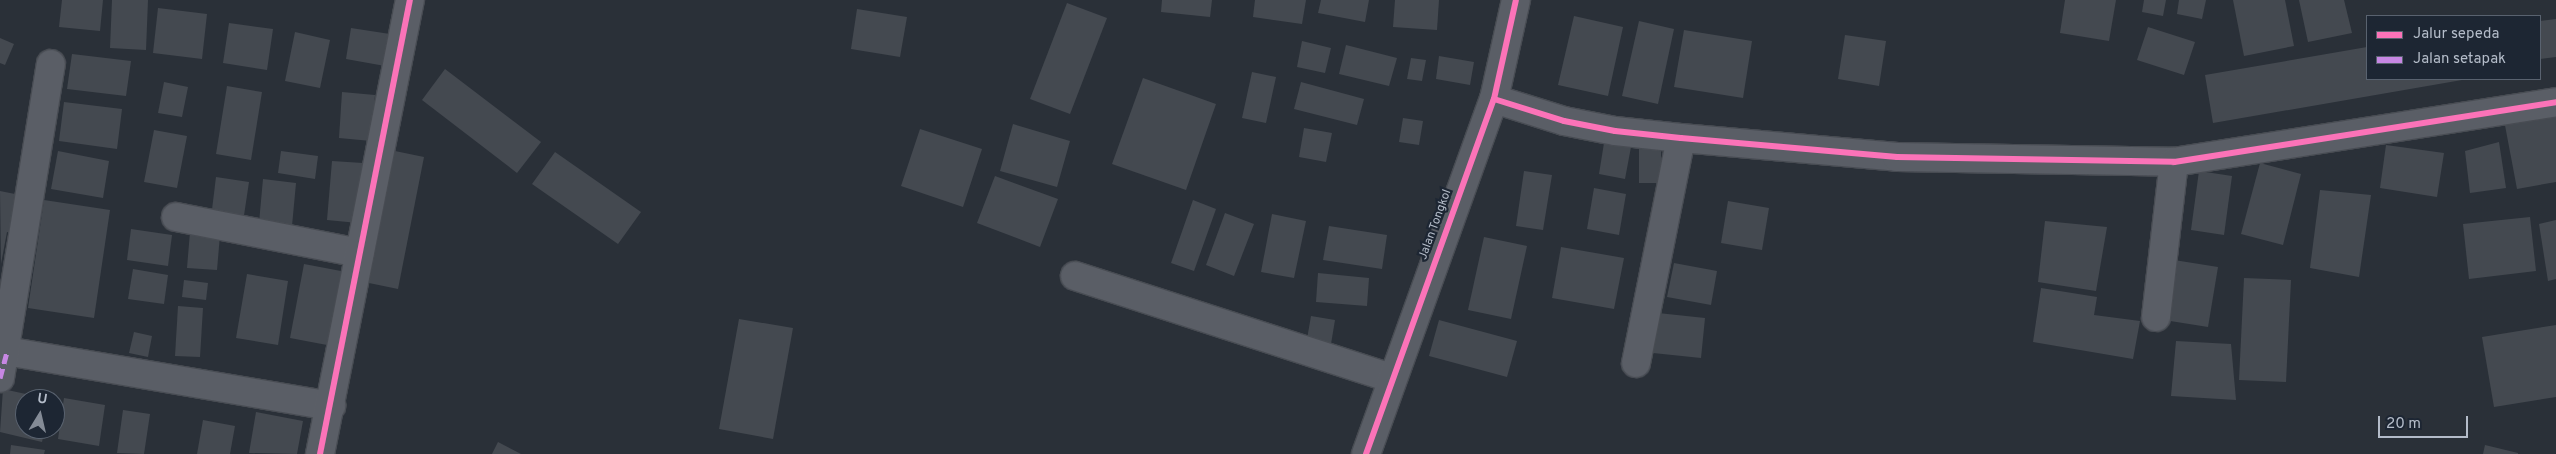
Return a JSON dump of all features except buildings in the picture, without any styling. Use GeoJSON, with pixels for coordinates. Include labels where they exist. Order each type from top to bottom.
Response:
{"type":"FeatureCollection","features":[{"type":"Feature","properties":{"kind":"street"},"geometry":{"type":"LineString","coordinates":[[320,454],[410,0]]}},
{"type":"Feature","properties":{"kind":"street","name":"Jalan Tongkol"},"geometry":{"type":"LineString","coordinates":[[1366,454],[1391,378],[1494,100],[1516,0]]}},
{"type":"Feature","properties":{"kind":"street"},"geometry":{"type":"LineString","coordinates":[[0,378],[51,64]]}},
{"type":"Feature","properties":{"kind":"street"},"geometry":{"type":"LineString","coordinates":[[1494,100],[1564,121],[1615,131],[1681,138],[1897,157],[2174,162],[2556,102]]}},
{"type":"Feature","properties":{"kind":"street"},"geometry":{"type":"LineString","coordinates":[[1636,363],[1681,138]]}},
{"type":"Feature","properties":{"kind":"street"},"geometry":{"type":"LineString","coordinates":[[2156,317],[2174,162]]}},
{"type":"Feature","properties":{"kind":"street"},"geometry":{"type":"LineString","coordinates":[[176,217],[359,253]]}},
{"type":"Feature","properties":{"kind":"street"},"geometry":{"type":"LineString","coordinates":[[1074,276],[1391,378]]}},
{"type":"Feature","properties":{"kind":"street"},"geometry":{"type":"LineString","coordinates":[[3,351],[331,406]]}},
{"type":"Feature","properties":{"kind":"marked path"},"geometry":{"type":"LineString","coordinates":[[0,378],[7,351]]}},
{"type":"Feature","properties":{"kind":"cycle path"},"geometry":{"type":"LineString","coordinates":[[320,454],[410,0]]}},
{"type":"Feature","properties":{"kind":"cycle path"},"geometry":{"type":"LineString","coordinates":[[1366,454],[1494,99],[1516,0]]}},
{"type":"Feature","properties":{"kind":"cycle path"},"geometry":{"type":"LineString","coordinates":[[1494,99],[1564,121],[1615,131],[1681,138],[1897,157],[2174,162],[2556,102]]}}]}
